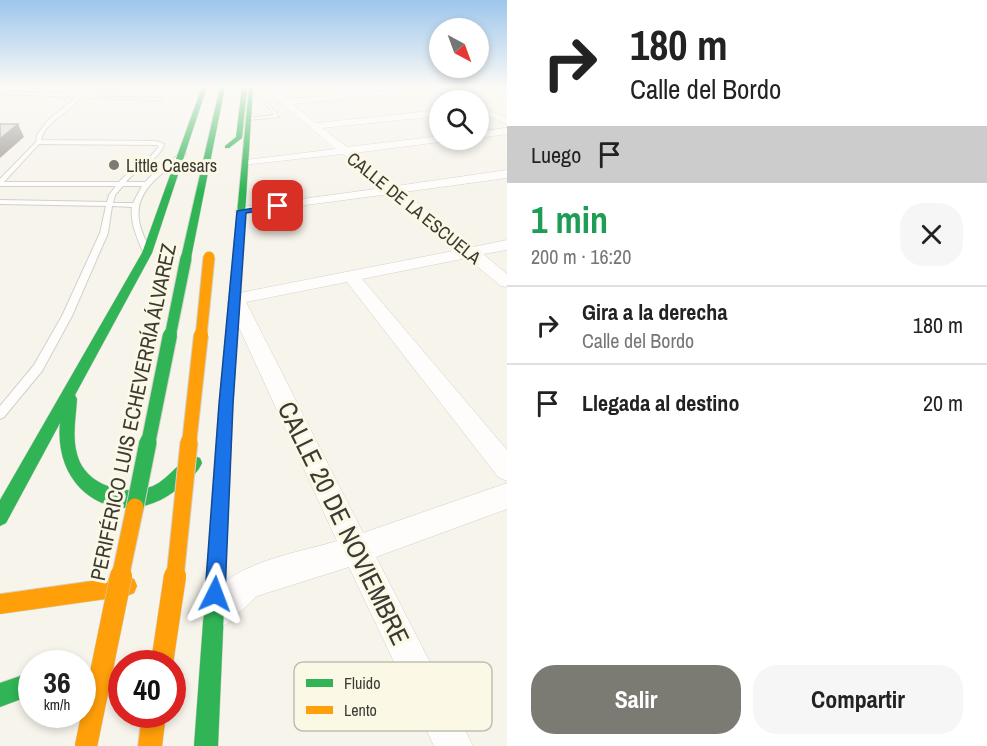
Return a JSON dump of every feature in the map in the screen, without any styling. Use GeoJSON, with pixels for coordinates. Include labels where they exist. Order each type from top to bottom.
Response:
{"type":"FeatureCollection","features":[{"type":"Feature","properties":{"kind":"main road","name":"PERIFÉRICO LUIS ECHEVERRÍA ÁLVAREZ"},"geometry":{"type":"LineString","coordinates":[[0,517],[147,253],[194,122]]}},
{"type":"Feature","properties":{"kind":"main road"},"geometry":{"type":"LineString","coordinates":[[206,122],[207,125],[215,124]]}},
{"type":"Feature","properties":{"kind":"main road"},"geometry":{"type":"LineString","coordinates":[[231,122],[226,152],[239,138],[241,122]]}},
{"type":"Feature","properties":{"kind":"main road"},"geometry":{"type":"LineString","coordinates":[[206,746],[209,616],[204,575],[226,404],[250,122]]}},
{"type":"Feature","properties":{"kind":"main road","name":"PERIFÉRICO LUIS ECHEVERRÍA ÁLVAREZ"},"geometry":{"type":"LineString","coordinates":[[86,746],[215,124]]}},
{"type":"Feature","properties":{"kind":"main road","name":"PERIFÉRICO LUIS ECHEVERRÍA ÁLVAREZ"},"geometry":{"type":"LineString","coordinates":[[164,650],[175,577],[210,252]]}},
{"type":"Feature","properties":{"kind":"main road"},"geometry":{"type":"LineString","coordinates":[[71,389],[67,434],[69,458],[86,487],[125,501],[154,494],[184,473],[208,446],[226,404]]}},
{"type":"Feature","properties":{"kind":"main road"},"geometry":{"type":"LineString","coordinates":[[8,475],[37,448]]}},
{"type":"Feature","properties":{"kind":"main road"},"geometry":{"type":"LineString","coordinates":[[159,582],[204,575]]}},
{"type":"Feature","properties":{"kind":"main road"},"geometry":{"type":"LineString","coordinates":[[0,604],[136,585]]}},
{"type":"Feature","properties":{"kind":"main road"},"geometry":{"type":"LineString","coordinates":[[148,639],[181,626]]}},
{"type":"Feature","properties":{"kind":"main road"},"geometry":{"type":"LineString","coordinates":[[0,695],[18,688]]}},
{"type":"Feature","properties":{"kind":"main road"},"geometry":{"type":"LineString","coordinates":[[150,746],[152,728]]}},
{"type":"Feature","properties":{"kind":"street","name":"CALLE DE LA ESCUELA"},"geometry":{"type":"LineString","coordinates":[[307,122],[507,282]]}},
{"type":"Feature","properties":{"kind":"street"},"geometry":{"type":"LineString","coordinates":[[312,126],[353,122]]}},
{"type":"Feature","properties":{"kind":"street"},"geometry":{"type":"LineString","coordinates":[[489,134],[506,132]]}},
{"type":"Feature","properties":{"kind":"street"},"geometry":{"type":"LineString","coordinates":[[246,163],[429,140]]}},
{"type":"Feature","properties":{"kind":"street"},"geometry":{"type":"LineString","coordinates":[[242,211],[507,174]]}},
{"type":"Feature","properties":{"kind":"street"},"geometry":{"type":"LineString","coordinates":[[235,299],[507,245]]}},
{"type":"Feature","properties":{"kind":"street"},"geometry":{"type":"LineString","coordinates":[[351,276],[507,470]]}},
{"type":"Feature","properties":{"kind":"street","name":"CALLE 20 DE NOVIEMBRE"},"geometry":{"type":"LineString","coordinates":[[235,299],[412,662]]}},
{"type":"Feature","properties":{"kind":"street"},"geometry":{"type":"LineString","coordinates":[[209,616],[248,583],[356,550],[507,496]]}},
{"type":"Feature","properties":{"kind":"street"},"geometry":{"type":"LineString","coordinates":[[204,575],[248,583]]}},
{"type":"Feature","properties":{"kind":"street","name":"CALLE 20 DE NOVIEMBRE"},"geometry":{"type":"LineString","coordinates":[[446,731],[454,746]]}},
{"type":"Feature","properties":{"kind":"lane"},"geometry":{"type":"LineString","coordinates":[[0,183],[38,142],[39,136],[51,122]]}},
{"type":"Feature","properties":{"kind":"lane"},"geometry":{"type":"LineString","coordinates":[[0,414],[38,368],[61,326],[97,251],[104,233],[110,203],[118,184],[158,152],[162,145],[156,143],[38,142]]}},
{"type":"Feature","properties":{"kind":"lane"},"geometry":{"type":"LineString","coordinates":[[147,253],[135,220],[137,205],[147,184],[183,154]]}},
{"type":"Feature","properties":{"kind":"lane"},"geometry":{"type":"LineString","coordinates":[[0,183],[147,184]]}},
{"type":"Feature","properties":{"kind":"lane"},"geometry":{"type":"LineString","coordinates":[[0,202],[137,205]]}},
{"type":"Feature","properties":{"kind":"building"},"geometry":{"type":"Polygon","coordinates":[[[0,124],[18,124],[0,139],[0,124]]]}},
{"type":"Feature","properties":{"kind":"traffic: fast"},"geometry":{"type":"LineString","coordinates":[[0,517],[147,253],[193,122]]}},
{"type":"Feature","properties":{"kind":"traffic: fast"},"geometry":{"type":"LineString","coordinates":[[186,258],[215,122]]}},
{"type":"Feature","properties":{"kind":"traffic: fast"},"geometry":{"type":"LineString","coordinates":[[227,147],[239,138],[241,122]]}},
{"type":"Feature","properties":{"kind":"traffic: fast"},"geometry":{"type":"LineString","coordinates":[[206,746],[226,404],[248,122]]}},
{"type":"Feature","properties":{"kind":"traffic: fast"},"geometry":{"type":"LineString","coordinates":[[135,507],[186,258]]}},
{"type":"Feature","properties":{"kind":"traffic: fast"},"geometry":{"type":"LineString","coordinates":[[70,399],[68,452],[76,471],[93,489],[104,494],[129,499],[154,494],[165,488],[194,463]]}},
{"type":"Feature","properties":{"kind":"traffic: fast"},"geometry":{"type":"LineString","coordinates":[[0,695],[18,688]]}},
{"type":"Feature","properties":{"kind":"traffic: slow"},"geometry":{"type":"LineString","coordinates":[[164,650],[175,577],[209,257]]}},
{"type":"Feature","properties":{"kind":"traffic: slow"},"geometry":{"type":"LineString","coordinates":[[86,746],[135,507]]}},
{"type":"Feature","properties":{"kind":"traffic: slow"},"geometry":{"type":"LineString","coordinates":[[0,604],[127,586]]}},
{"type":"Feature","properties":{"kind":"traffic: slow"},"geometry":{"type":"LineString","coordinates":[[150,746],[152,728]]}},
{"type":"Feature","properties":{"kind":"place","name":"Little Caesars"},"geometry":{"type":"Point","coordinates":[114,165]}},
{"type":"Feature","properties":{"kind":"route"},"geometry":{"type":"LineString","coordinates":[[215,594],[226,404],[242,211],[278,206]]}}]}
